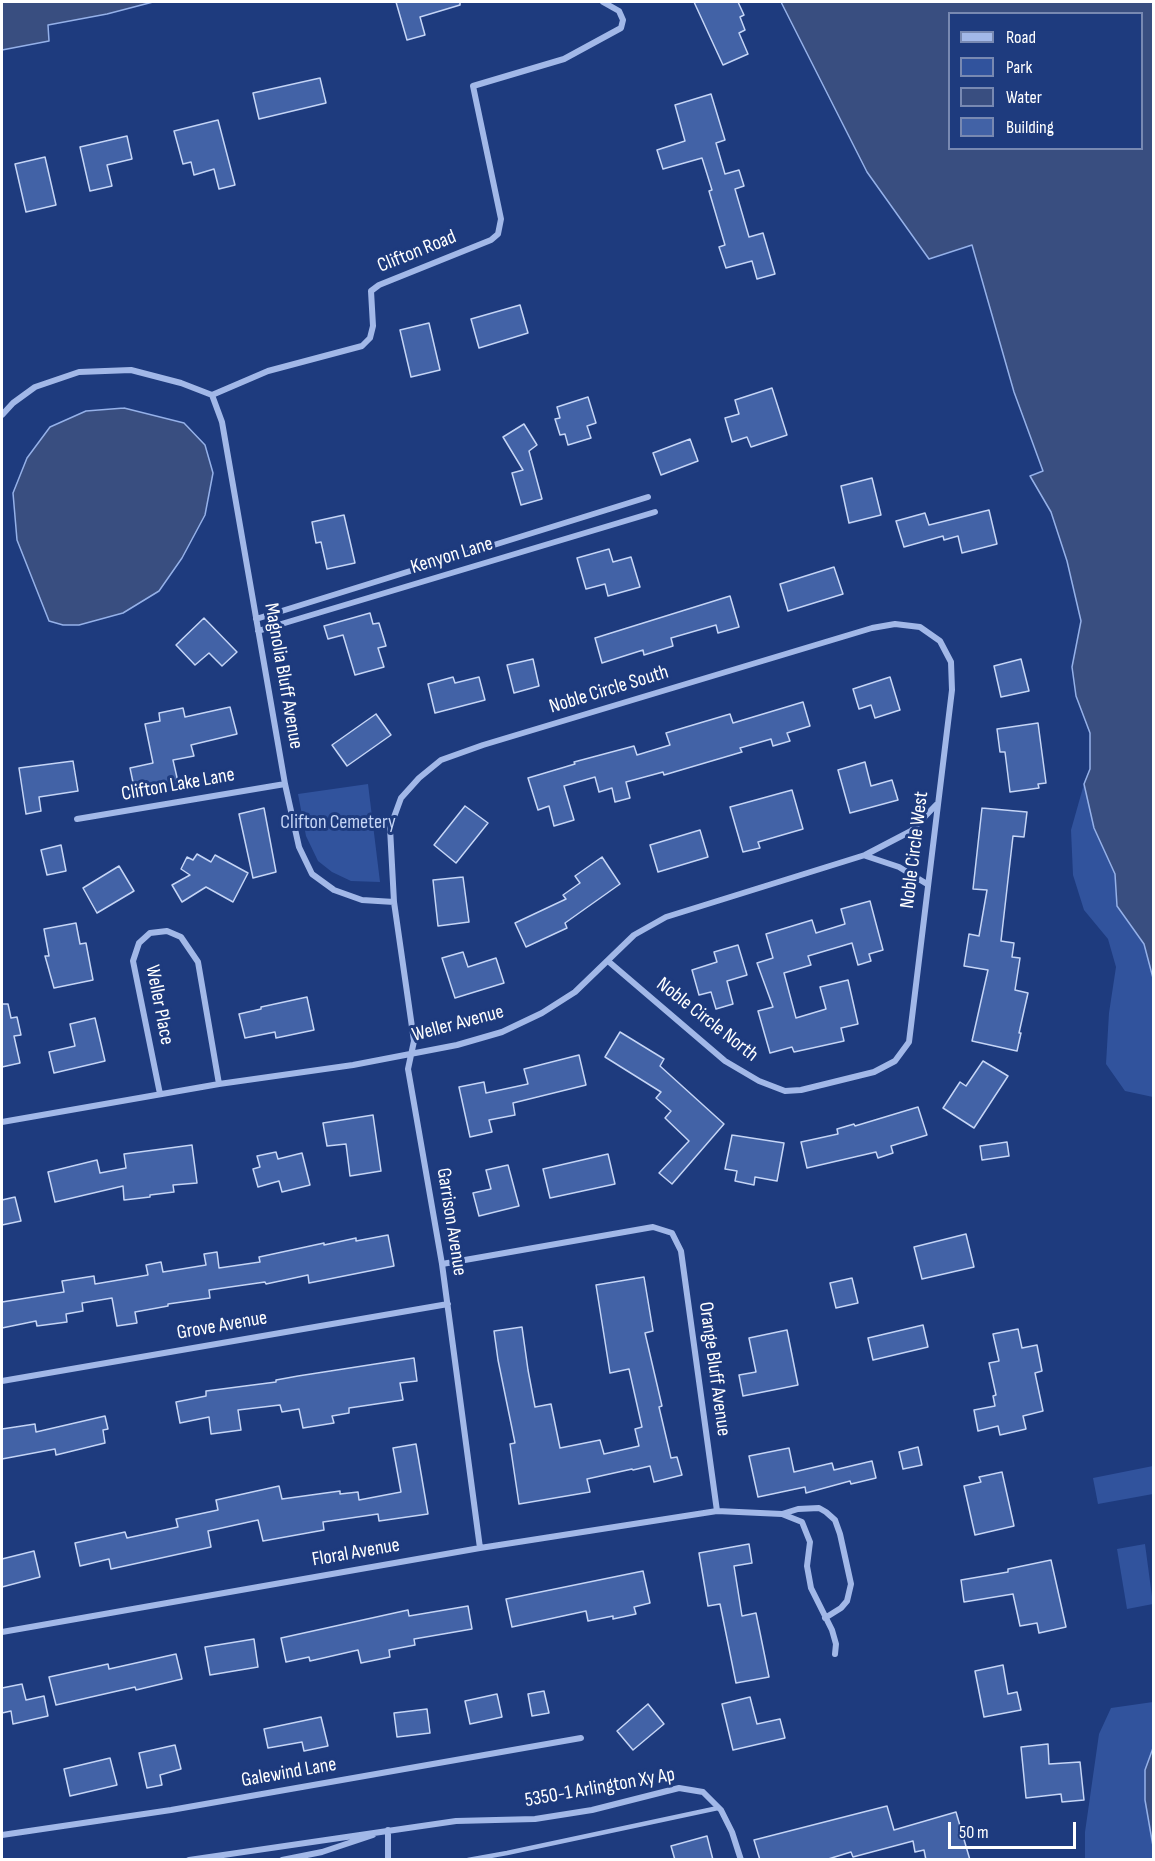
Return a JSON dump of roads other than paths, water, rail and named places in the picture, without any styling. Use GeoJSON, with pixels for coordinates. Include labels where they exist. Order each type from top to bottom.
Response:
{"type":"FeatureCollection","features":[{"type":"Feature","properties":{"kind":"street","name":"Clifton Road"},"geometry":{"type":"LineString","coordinates":[[212,395],[268,371],[362,346],[370,338],[373,326],[371,291],[379,285],[491,240],[498,234],[501,219],[473,86],[564,59],[621,28],[623,20],[619,11],[603,2]]}},
{"type":"Feature","properties":{"kind":"street"},"geometry":{"type":"LineString","coordinates":[[2,415],[13,403],[35,387],[79,372],[131,370],[182,383],[212,395]]}},
{"type":"Feature","properties":{"kind":"street","name":"Magnolia Bluff Avenue"},"geometry":{"type":"LineString","coordinates":[[212,395],[222,422],[285,784],[299,847],[312,874],[334,890],[362,900],[394,902]]}},
{"type":"Feature","properties":{"kind":"street"},"geometry":{"type":"LineString","coordinates":[[256,619],[648,497]]}},
{"type":"Feature","properties":{"kind":"street","name":"Kenyon Lane"},"geometry":{"type":"LineString","coordinates":[[258,631],[655,512]]}},
{"type":"Feature","properties":{"kind":"street","name":"Noble Circle South"},"geometry":{"type":"LineString","coordinates":[[394,902],[390,828],[401,798],[419,778],[441,760],[483,745],[872,628],[895,624],[920,627],[940,641]]}},
{"type":"Feature","properties":{"kind":"street","name":"Noble Circle West"},"geometry":{"type":"LineString","coordinates":[[895,1061],[909,1042],[952,690],[951,662],[940,641]]}},
{"type":"Feature","properties":{"kind":"street","name":"Clifton Lake Lane"},"geometry":{"type":"LineString","coordinates":[[77,819],[285,784]]}},
{"type":"Feature","properties":{"kind":"street","name":"Weller Avenue"},"geometry":{"type":"LineString","coordinates":[[2,1122],[219,1083],[353,1065],[457,1045],[502,1032],[542,1013],[575,992],[634,935],[666,918],[865,855],[910,831],[937,805]]}},
{"type":"Feature","properties":{"kind":"street"},"geometry":{"type":"LineString","coordinates":[[865,855],[899,867],[927,884]]}},
{"type":"Feature","properties":{"kind":"street","name":"Garrison Avenue"},"geometry":{"type":"LineString","coordinates":[[394,902],[414,1041],[408,1069],[442,1264],[480,1548]]}},
{"type":"Feature","properties":{"kind":"street","name":"Weller Place"},"geometry":{"type":"LineString","coordinates":[[160,1094],[133,961],[139,943],[150,933],[167,931],[181,937],[191,949],[198,963],[219,1083]]}},
{"type":"Feature","properties":{"kind":"street","name":"Noble Circle North"},"geometry":{"type":"LineString","coordinates":[[608,962],[725,1061],[759,1081],[785,1091],[801,1090],[874,1072],[895,1061]]}},
{"type":"Feature","properties":{"kind":"street","name":"Orange Bluff Avenue"},"geometry":{"type":"LineString","coordinates":[[442,1264],[653,1227],[672,1233],[681,1251],[717,1511]]}},
{"type":"Feature","properties":{"kind":"street","name":"Grove Avenue"},"geometry":{"type":"LineString","coordinates":[[2,1381],[448,1304]]}},
{"type":"Feature","properties":{"kind":"street","name":"Floral Avenue"},"geometry":{"type":"LineString","coordinates":[[2,1632],[480,1548],[717,1511],[782,1514],[798,1509],[819,1508],[835,1520],[851,1584],[847,1601],[841,1608],[825,1618]]}},
{"type":"Feature","properties":{"kind":"street"},"geometry":{"type":"LineString","coordinates":[[782,1514],[802,1522],[807,1531],[810,1542],[807,1566],[811,1588],[832,1630],[836,1644],[835,1654]]}},
{"type":"Feature","properties":{"kind":"street","name":"Galewind Lane"},"geometry":{"type":"LineString","coordinates":[[2,1835],[171,1810],[580,1738]]}},
{"type":"Feature","properties":{"kind":"street","name":"5350-1 Arlington Xy Ap"},"geometry":{"type":"LineString","coordinates":[[189,1860],[456,1821],[535,1819],[592,1810],[680,1788],[703,1792],[718,1808],[732,1832],[741,1860]]}},
{"type":"Feature","properties":{"kind":"street"},"geometry":{"type":"LineString","coordinates":[[388,1830],[388,1860]]}},
{"type":"Feature","properties":{"kind":"street","name":"5350-1 Arlington Xy Ap"},"geometry":{"type":"LineString","coordinates":[[282,1860],[322,1852],[388,1830]]}},
{"type":"Feature","properties":{"kind":"lane"},"geometry":{"type":"LineString","coordinates":[[468,1860],[718,1808]]}},
{"type":"Feature","properties":{"kind":"water"},"geometry":{"type":"Polygon","coordinates":[[[2,2],[153,2],[107,14],[48,25],[49,41],[2,50],[2,2]]]}},
{"type":"Feature","properties":{"kind":"water"},"geometry":{"type":"Polygon","coordinates":[[[781,2],[1153,2],[1153,978],[1144,944],[1117,906],[1115,874],[1094,828],[1084,784],[1090,769],[1090,733],[1076,696],[1072,667],[1081,621],[1067,561],[1051,512],[1030,476],[1043,471],[1014,392],[972,245],[929,259],[867,172],[781,2]]]}},
{"type":"Feature","properties":{"kind":"water"},"geometry":{"type":"Polygon","coordinates":[[[124,408],[184,423],[205,445],[213,473],[205,515],[182,558],[159,591],[123,613],[79,625],[63,625],[49,621],[17,540],[13,493],[27,458],[50,427],[86,411],[124,408]]]}},
{"type":"Feature","properties":{"kind":"water"},"geometry":{"type":"Polygon","coordinates":[[[1153,1748],[1153,1846],[1145,1800],[1145,1770],[1153,1748]]]}},
{"type":"Feature","properties":{"kind":"park label","name":"Clifton Cemetery"},"geometry":{"type":"Point","coordinates":[338,823]}}]}
